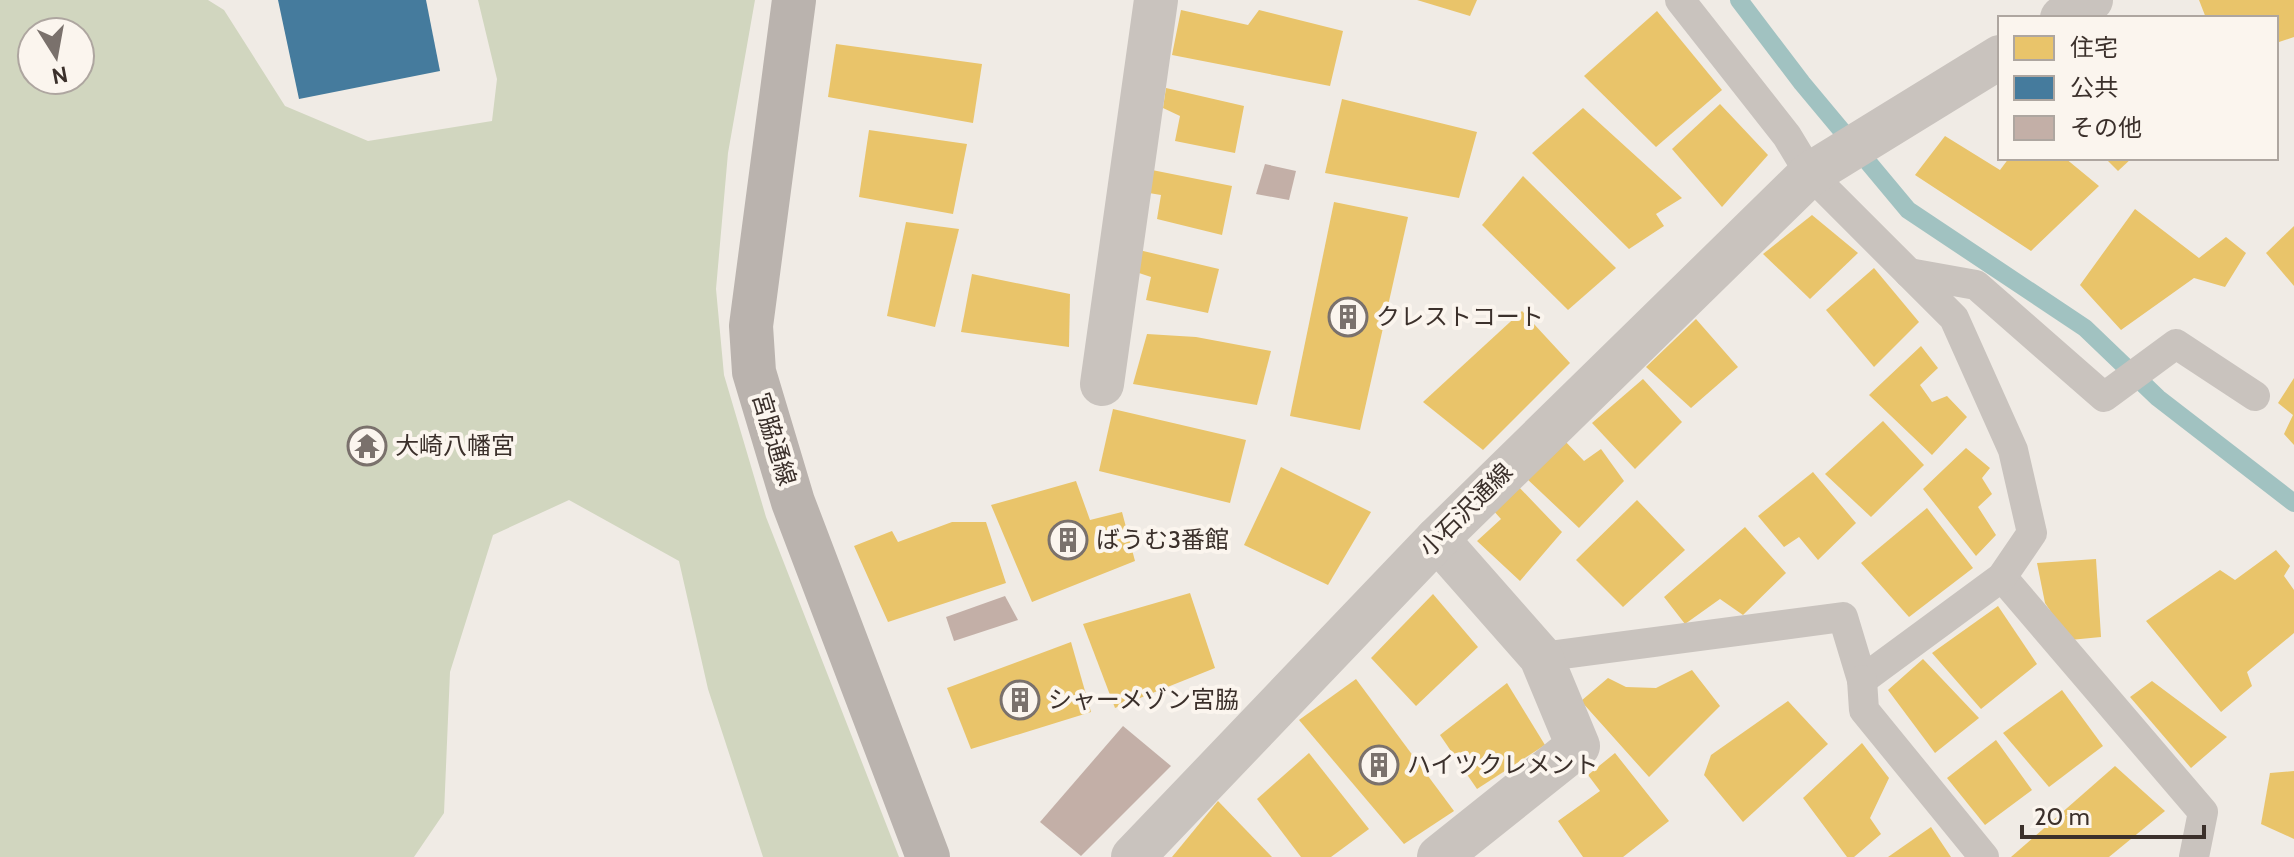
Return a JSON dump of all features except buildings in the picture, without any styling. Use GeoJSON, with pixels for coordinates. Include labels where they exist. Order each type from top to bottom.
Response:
{"type":"FeatureCollection","features":[{"type":"Feature","properties":{"kind":"street","name":"宮脇通線"},"geometry":{"type":"LineString","coordinates":[[794,0],[751,326],[754,372],[793,502],[928,857]]}},
{"type":"Feature","properties":{"kind":"street"},"geometry":{"type":"LineString","coordinates":[[1102,384],[1156,0]]}},
{"type":"Feature","properties":{"kind":"street"},"geometry":{"type":"LineString","coordinates":[[2065,16],[2091,0]]}},
{"type":"Feature","properties":{"kind":"street","name":"小石沢通線"},"geometry":{"type":"LineString","coordinates":[[1133,857],[1437,539],[1810,174],[1998,58]]}},
{"type":"Feature","properties":{"kind":"street"},"geometry":{"type":"LineString","coordinates":[[1437,539],[1541,657],[1578,746],[1439,857]]}},
{"type":"Feature","properties":{"kind":"lane"},"geometry":{"type":"LineString","coordinates":[[1680,0],[1787,136],[1810,174],[1954,318],[2013,450],[2032,533],[2002,577],[1862,680]]}},
{"type":"Feature","properties":{"kind":"lane"},"geometry":{"type":"LineString","coordinates":[[1909,273],[1976,285],[2104,397],[2176,344],[2255,396]]}},
{"type":"Feature","properties":{"kind":"lane"},"geometry":{"type":"LineString","coordinates":[[2002,577],[2203,812],[2194,857]]}},
{"type":"Feature","properties":{"kind":"lane"},"geometry":{"type":"LineString","coordinates":[[1541,657],[1843,617],[1862,680],[1864,710],[1984,857]]}},
{"type":"Feature","properties":{"kind":"green space","name":"大崎八幡宮"},"geometry":{"type":"Polygon","coordinates":[[[0,0],[208,0],[224,10],[285,106],[368,141],[492,121],[497,79],[478,0],[755,0],[728,153],[716,289],[724,375],[766,517],[899,857],[763,857],[708,689],[679,561],[569,500],[493,535],[450,672],[444,813],[414,857],[0,857],[0,0]]]}},
{"type":"Feature","properties":{"kind":"waterway"},"geometry":{"type":"LineString","coordinates":[[1739,0],[1802,83],[1908,210],[2085,328],[2158,398],[2294,503]]}},
{"type":"Feature","properties":{"kind":"place","name":"クレストコート"},"geometry":{"type":"Point","coordinates":[1348,317]}},
{"type":"Feature","properties":{"kind":"place","name":"大崎八幡宮"},"geometry":{"type":"Point","coordinates":[367,446]}},
{"type":"Feature","properties":{"kind":"place","name":"ばうむ3番館"},"geometry":{"type":"Point","coordinates":[1068,540]}},
{"type":"Feature","properties":{"kind":"place","name":"シャーメゾン宮脇"},"geometry":{"type":"Point","coordinates":[1020,700]}},
{"type":"Feature","properties":{"kind":"place","name":"ハイツクレメント"},"geometry":{"type":"Point","coordinates":[1379,765]}}]}
